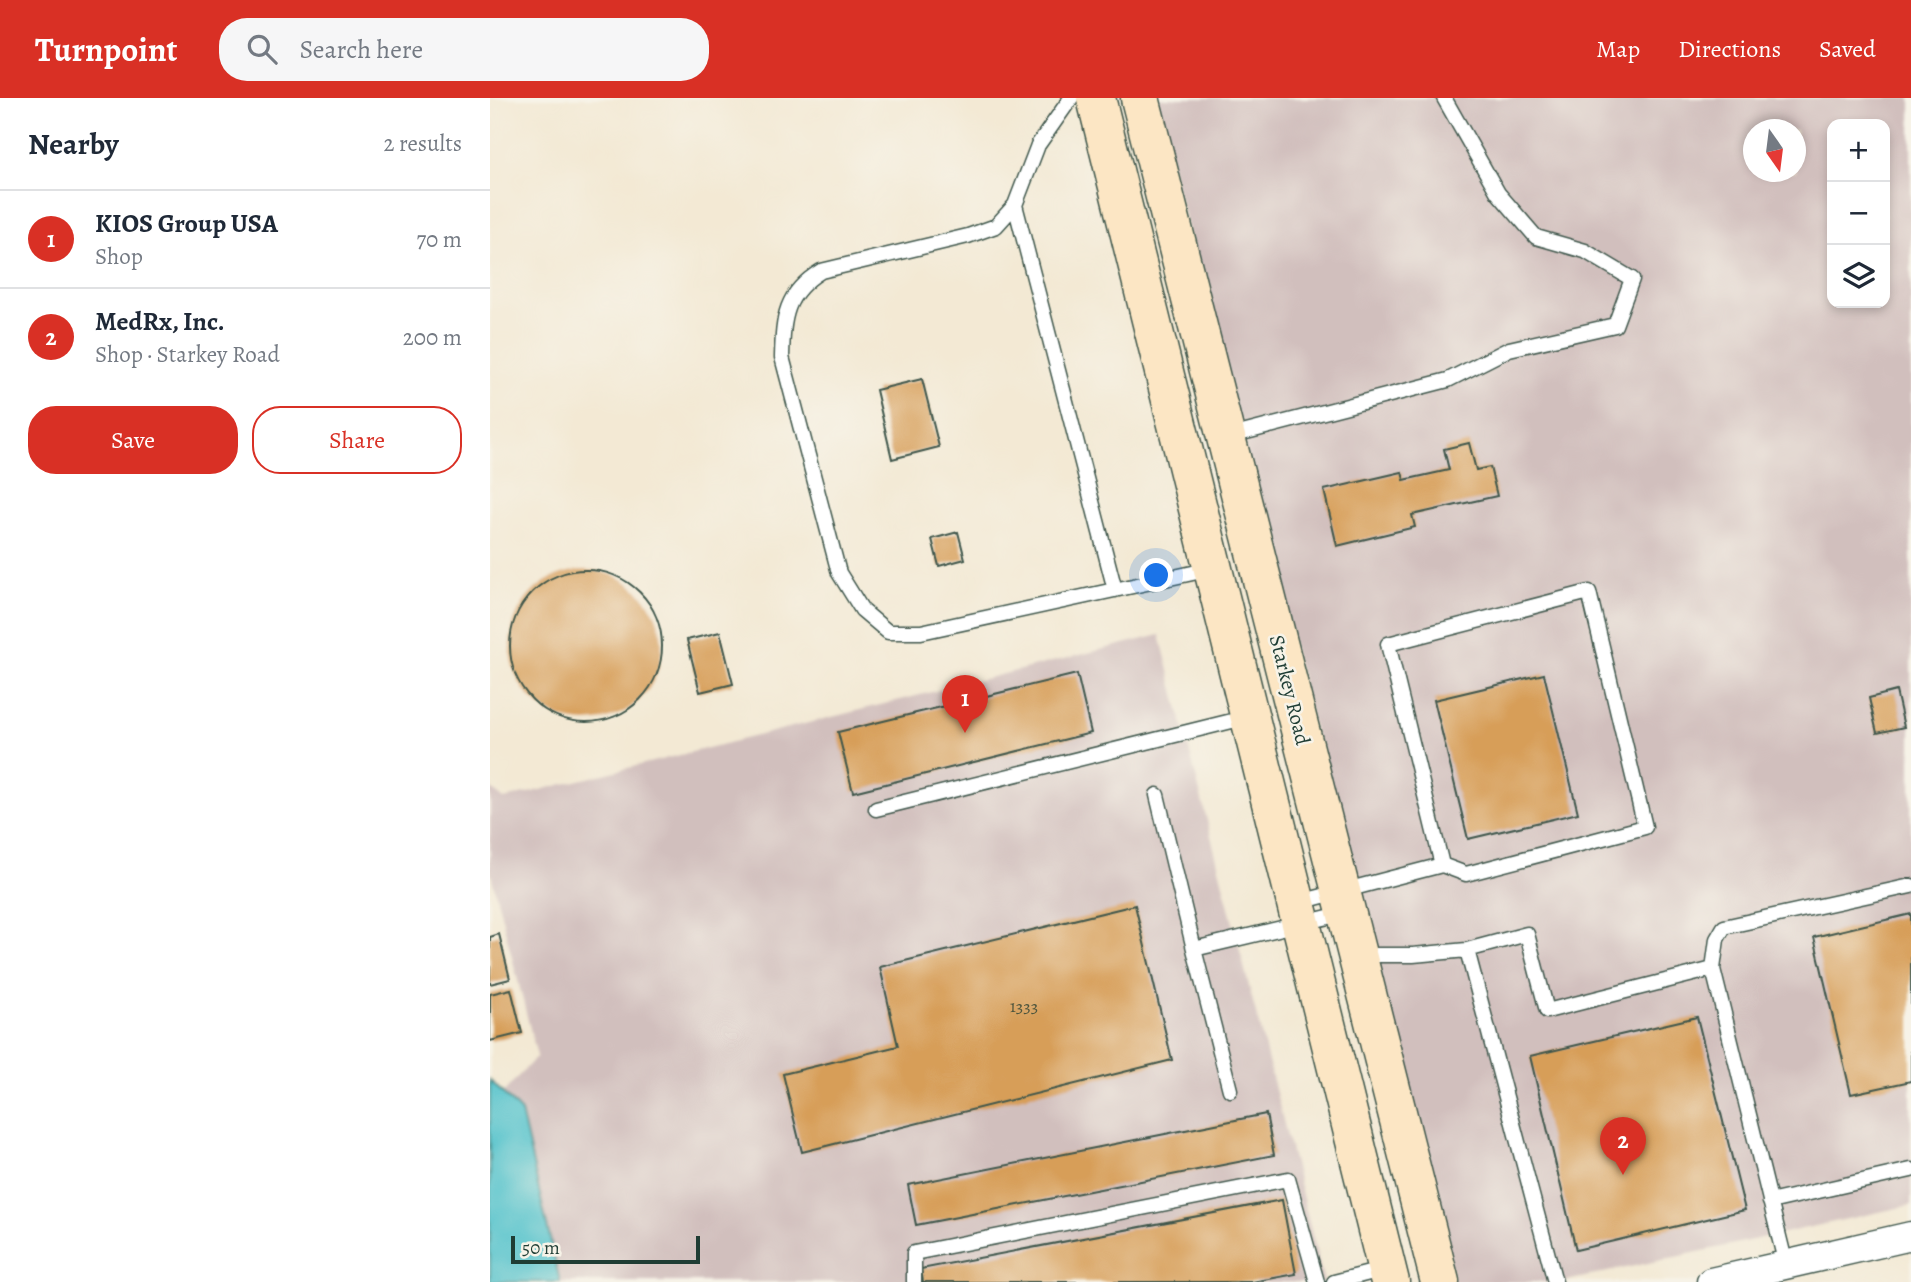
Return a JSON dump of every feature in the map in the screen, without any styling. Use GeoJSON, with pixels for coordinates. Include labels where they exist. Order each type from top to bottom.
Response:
{"type":"FeatureCollection","features":[{"type":"Feature","properties":{"kind":"main road"},"geometry":{"type":"LineString","coordinates":[[1096,98],[1388,1275]]}},
{"type":"Feature","properties":{"kind":"main road","name":"Starkey Road"},"geometry":{"type":"LineString","coordinates":[[1140,98],[1440,1282]]}},
{"type":"Feature","properties":{"kind":"street"},"geometry":{"type":"LineString","coordinates":[[1711,1282],[1743,1279],[1786,1265],[1911,1237]]}},
{"type":"Feature","properties":{"kind":"lane"},"geometry":{"type":"LineString","coordinates":[[1071,98],[1038,145],[1016,205],[996,226],[968,236],[821,271],[803,282],[791,299],[783,325],[782,357],[839,573],[862,610],[888,632],[921,632],[1213,569]]}},
{"type":"Feature","properties":{"kind":"lane"},"geometry":{"type":"LineString","coordinates":[[1226,437],[1448,380],[1509,349],[1615,325],[1632,279],[1585,251],[1536,237],[1498,193],[1444,98]]}},
{"type":"Feature","properties":{"kind":"lane"},"geometry":{"type":"LineString","coordinates":[[1016,205],[1115,590]]}},
{"type":"Feature","properties":{"kind":"lane"},"geometry":{"type":"LineString","coordinates":[[1194,950],[1298,913],[1344,902],[1442,865],[1466,874],[1646,827],[1590,592],[1388,645],[1442,865]]}},
{"type":"Feature","properties":{"kind":"lane"},"geometry":{"type":"LineString","coordinates":[[876,809],[1249,716]]}},
{"type":"Feature","properties":{"kind":"lane"},"geometry":{"type":"LineString","coordinates":[[1157,795],[1230,1090]]}},
{"type":"Feature","properties":{"kind":"lane"},"geometry":{"type":"LineString","coordinates":[[1786,1265],[1713,969],[1717,939],[1724,927],[1911,886]]}},
{"type":"Feature","properties":{"kind":"lane"},"geometry":{"type":"LineString","coordinates":[[1298,913],[1344,902]]}},
{"type":"Feature","properties":{"kind":"lane"},"geometry":{"type":"LineString","coordinates":[[1357,955],[1413,955],[1467,950],[1527,934],[1547,1011],[1713,969]]}},
{"type":"Feature","properties":{"kind":"lane"},"geometry":{"type":"LineString","coordinates":[[1467,950],[1555,1282]]}},
{"type":"Feature","properties":{"kind":"lane"},"geometry":{"type":"LineString","coordinates":[[1770,1202],[1911,1170]]}},
{"type":"Feature","properties":{"kind":"lane"},"geometry":{"type":"LineString","coordinates":[[914,1282],[914,1253],[1288,1179],[1317,1282]]}},
{"type":"Feature","properties":{"kind":"lane"},"geometry":{"type":"LineString","coordinates":[[1334,1282],[1388,1275]]}},
{"type":"Feature","properties":{"kind":"shaded area"},"geometry":{"type":"Polygon","coordinates":[[[1154,98],[1911,98],[1911,1205],[1562,1282],[1454,1282],[1154,98]]]}},
{"type":"Feature","properties":{"kind":"shaded area"},"geometry":{"type":"Polygon","coordinates":[[[1160,635],[1324,1282],[560,1282],[521,1112],[503,1093],[537,1056],[490,870],[490,788],[504,799],[1160,635]]]}},
{"type":"Feature","properties":{"kind":"water"},"geometry":{"type":"Polygon","coordinates":[[[490,1080],[521,1112],[560,1282],[490,1282],[490,1080]]]}},
{"type":"Feature","properties":{"kind":"building"},"geometry":{"type":"Polygon","coordinates":[[[922,379],[939,447],[892,459],[876,390],[922,379]]]}},
{"type":"Feature","properties":{"kind":"building"},"geometry":{"type":"Polygon","coordinates":[[[1469,443],[1476,470],[1490,467],[1497,496],[1412,515],[1415,527],[1337,546],[1324,490],[1402,472],[1404,480],[1449,470],[1444,449],[1469,443]]]}},
{"type":"Feature","properties":{"kind":"building"},"geometry":{"type":"Polygon","coordinates":[[[958,532],[965,559],[939,566],[932,539],[958,532]]]}},
{"type":"Feature","properties":{"kind":"building"},"geometry":{"type":"Polygon","coordinates":[[[586,570],[615,576],[640,592],[656,617],[662,646],[656,675],[640,700],[615,716],[586,722],[557,716],[532,700],[516,675],[510,646],[516,617],[532,592],[557,576],[586,570]]]}},
{"type":"Feature","properties":{"kind":"building"},"geometry":{"type":"Polygon","coordinates":[[[720,632],[733,684],[700,692],[687,640],[720,632]]]}},
{"type":"Feature","properties":{"kind":"building"},"geometry":{"type":"Polygon","coordinates":[[[1077,674],[1091,733],[853,792],[838,732],[1077,674]]]}},
{"type":"Feature","properties":{"kind":"building"},"geometry":{"type":"Polygon","coordinates":[[[1544,674],[1578,813],[1468,839],[1434,700],[1544,674]]]}},
{"type":"Feature","properties":{"kind":"building"},"geometry":{"type":"Polygon","coordinates":[[[1896,691],[1904,727],[1877,733],[1869,698],[1896,691]]]}},
{"type":"Feature","properties":{"kind":"building"},"geometry":{"type":"Polygon","coordinates":[[[1135,905],[1172,1060],[802,1152],[783,1074],[898,1046],[880,967],[1135,905]]]}},
{"type":"Feature","properties":{"kind":"building"},"geometry":{"type":"Polygon","coordinates":[[[1911,914],[1911,1081],[1851,1094],[1814,937],[1911,914]]]}},
{"type":"Feature","properties":{"kind":"building"},"geometry":{"type":"Polygon","coordinates":[[[499,934],[510,979],[490,984],[490,937],[499,934]]]}},
{"type":"Feature","properties":{"kind":"building"},"geometry":{"type":"Polygon","coordinates":[[[511,989],[522,1033],[490,1041],[490,994],[511,989]]]}},
{"type":"Feature","properties":{"kind":"building"},"geometry":{"type":"Polygon","coordinates":[[[1697,1017],[1745,1210],[1576,1250],[1530,1056],[1697,1017]]]}},
{"type":"Feature","properties":{"kind":"building"},"geometry":{"type":"Polygon","coordinates":[[[1266,1114],[1274,1155],[916,1225],[908,1185],[1266,1114]]]}},
{"type":"Feature","properties":{"kind":"building"},"geometry":{"type":"Polygon","coordinates":[[[1282,1200],[1296,1274],[1252,1282],[923,1282],[921,1269],[1282,1200]]]}},
{"type":"Feature","properties":{"kind":"place","name":"KIOS Group USA"},"geometry":{"type":"Point","coordinates":[965,733]}},
{"type":"Feature","properties":{"kind":"place","name":"MedRx, Inc."},"geometry":{"type":"Point","coordinates":[1623,1175]}}]}
